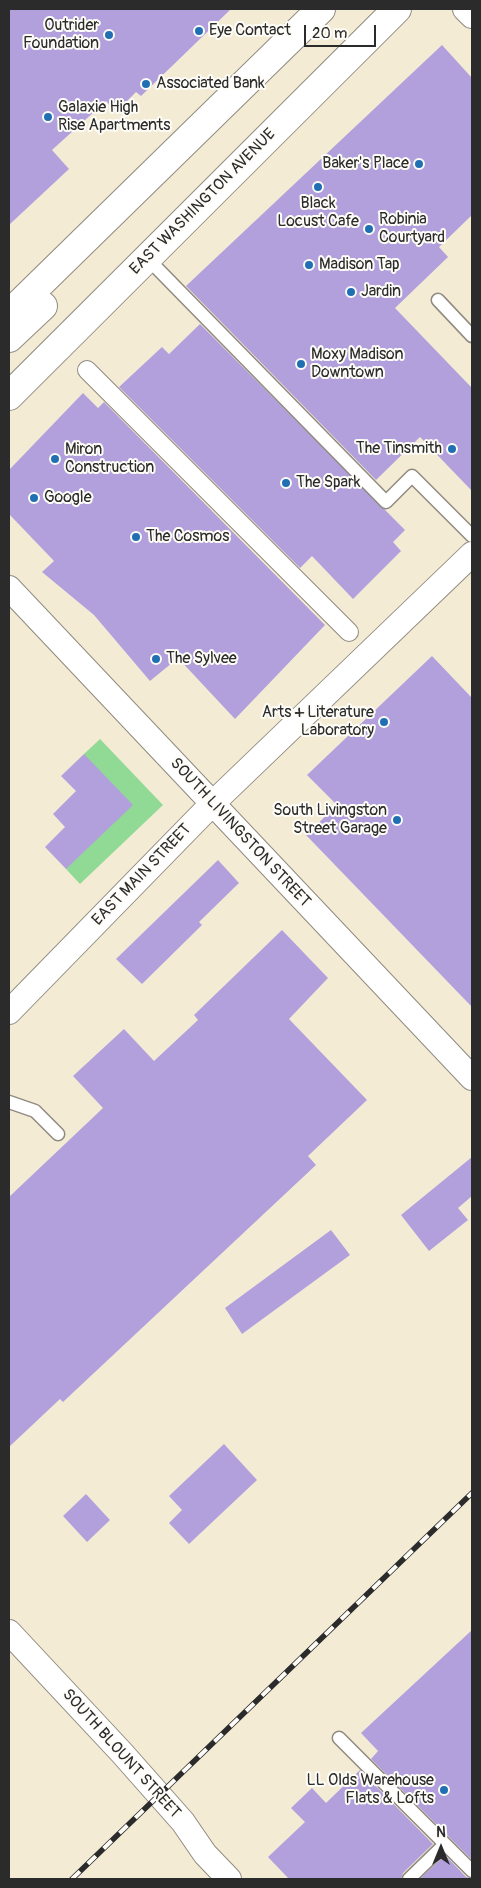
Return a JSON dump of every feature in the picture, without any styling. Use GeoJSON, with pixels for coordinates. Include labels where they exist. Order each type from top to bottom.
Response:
{"type":"FeatureCollection","features":[{"type":"Feature","properties":{"kind":"main road"},"geometry":{"type":"LineString","coordinates":[[9,314],[321,9]]}},
{"type":"Feature","properties":{"kind":"main road","name":"EAST WASHINGTON AVENUE"},"geometry":{"type":"LineString","coordinates":[[9,396],[397,9]]}},
{"type":"Feature","properties":{"kind":"main road"},"geometry":{"type":"LineString","coordinates":[[9,338],[116,235],[247,100],[257,71]]}},
{"type":"Feature","properties":{"kind":"street"},"geometry":{"type":"LineString","coordinates":[[465,9],[472,16]]}},
{"type":"Feature","properties":{"kind":"street"},"geometry":{"type":"LineString","coordinates":[[87,370],[349,632]]}},
{"type":"Feature","properties":{"kind":"street","name":"EAST MAIN STREET"},"geometry":{"type":"LineString","coordinates":[[9,1012],[213,803],[472,554]]}},
{"type":"Feature","properties":{"kind":"street","name":"SOUTH LIVINGSTON STREET"},"geometry":{"type":"LineString","coordinates":[[9,588],[472,1078]]}},
{"type":"Feature","properties":{"kind":"street","name":"SOUTH BLOUNT STREET"},"geometry":{"type":"LineString","coordinates":[[9,1632],[122,1753],[183,1822],[204,1854],[229,1879]]}},
{"type":"Feature","properties":{"kind":"lane"},"geometry":{"type":"LineString","coordinates":[[147,258],[386,502],[412,476],[472,536]]}},
{"type":"Feature","properties":{"kind":"lane"},"geometry":{"type":"LineString","coordinates":[[438,300],[472,336]]}},
{"type":"Feature","properties":{"kind":"lane"},"geometry":{"type":"LineString","coordinates":[[9,1102],[35,1111],[58,1134]]}},
{"type":"Feature","properties":{"kind":"lane"},"geometry":{"type":"LineString","coordinates":[[339,1738],[472,1871]]}},
{"type":"Feature","properties":{"kind":"lane"},"geometry":{"type":"LineString","coordinates":[[409,1879],[445,1844]]}},
{"type":"Feature","properties":{"kind":"green space"},"geometry":{"type":"Polygon","coordinates":[[[100,739],[163,805],[80,884],[66,869],[84,754],[100,739]]]}},
{"type":"Feature","properties":{"kind":"building","name":"Galaxie High Rise Apartments"},"geometry":{"type":"Polygon","coordinates":[[[9,9],[231,9],[141,96],[136,92],[116,112],[106,101],[52,150],[69,169],[9,225],[9,9]]]}},
{"type":"Feature","properties":{"kind":"building"},"geometry":{"type":"Polygon","coordinates":[[[442,45],[472,78],[472,215],[439,247],[448,257],[395,308],[472,388],[472,491],[420,437],[376,480],[186,286],[442,45]]]}},
{"type":"Feature","properties":{"kind":"building","name":"The Spark"},"geometry":{"type":"Polygon","coordinates":[[[200,324],[405,530],[393,542],[401,551],[353,599],[312,556],[300,568],[119,387],[162,347],[169,354],[200,324]]]}},
{"type":"Feature","properties":{"kind":"building","name":"The Cosmos"},"geometry":{"type":"Polygon","coordinates":[[[83,393],[98,408],[104,402],[325,625],[235,719],[178,658],[150,681],[94,615],[42,572],[54,561],[9,514],[9,470],[83,393]]]}},
{"type":"Feature","properties":{"kind":"building","name":"South Livingston Street Garage"},"geometry":{"type":"Polygon","coordinates":[[[432,656],[472,698],[472,1007],[306,835],[337,805],[307,775],[432,656]]]}},
{"type":"Feature","properties":{"kind":"building"},"geometry":{"type":"Polygon","coordinates":[[[84,754],[133,805],[66,869],[45,847],[65,827],[53,814],[76,791],[61,776],[84,754]]]}},
{"type":"Feature","properties":{"kind":"building"},"geometry":{"type":"Polygon","coordinates":[[[218,860],[239,883],[199,922],[202,925],[142,984],[116,959],[218,860]]]}},
{"type":"Feature","properties":{"kind":"building"},"geometry":{"type":"Polygon","coordinates":[[[282,930],[328,978],[289,1019],[367,1100],[308,1156],[316,1165],[63,1402],[60,1399],[9,1447],[9,1197],[103,1108],[73,1076],[124,1029],[154,1061],[198,1020],[194,1015],[282,930]]]}},
{"type":"Feature","properties":{"kind":"building"},"geometry":{"type":"Polygon","coordinates":[[[472,1157],[472,1196],[458,1208],[468,1220],[429,1251],[401,1215],[472,1157]]]}},
{"type":"Feature","properties":{"kind":"building"},"geometry":{"type":"Polygon","coordinates":[[[331,1230],[350,1255],[242,1334],[225,1308],[331,1230]]]}},
{"type":"Feature","properties":{"kind":"building"},"geometry":{"type":"Polygon","coordinates":[[[224,1444],[257,1480],[189,1544],[169,1523],[182,1510],[169,1496],[224,1444]]]}},
{"type":"Feature","properties":{"kind":"building"},"geometry":{"type":"Polygon","coordinates":[[[86,1494],[110,1520],[87,1542],[63,1516],[86,1494]]]}},
{"type":"Feature","properties":{"kind":"building","name":"LL Olds Warehouse Flats & Lofts"},"geometry":{"type":"Polygon","coordinates":[[[472,1630],[472,1860],[371,1759],[378,1751],[361,1733],[472,1630]]]}},
{"type":"Feature","properties":{"kind":"building"},"geometry":{"type":"Polygon","coordinates":[[[360,1770],[433,1844],[403,1873],[401,1879],[289,1879],[268,1857],[305,1822],[291,1808],[312,1788],[326,1803],[360,1770]]]}},
{"type":"Feature","properties":{"kind":"building"},"geometry":{"type":"Polygon","coordinates":[[[445,1855],[466,1877],[472,1879],[420,1879],[445,1855]]]}},
{"type":"Feature","properties":{"kind":"railway"},"geometry":{"type":"LineString","coordinates":[[72,1879],[472,1493]]}},
{"type":"Feature","properties":{"kind":"place","name":"Eye Contact"},"geometry":{"type":"Point","coordinates":[199,31]}},
{"type":"Feature","properties":{"kind":"place","name":"Outrider Foundation"},"geometry":{"type":"Point","coordinates":[109,35]}},
{"type":"Feature","properties":{"kind":"place","name":"Associated Bank"},"geometry":{"type":"Point","coordinates":[146,84]}},
{"type":"Feature","properties":{"kind":"place","name":"Galaxie High Rise Apartments"},"geometry":{"type":"Point","coordinates":[48,117]}},
{"type":"Feature","properties":{"kind":"place","name":"Baker's Place"},"geometry":{"type":"Point","coordinates":[419,164]}},
{"type":"Feature","properties":{"kind":"place","name":"Black Locust Cafe"},"geometry":{"type":"Point","coordinates":[318,187]}},
{"type":"Feature","properties":{"kind":"place","name":"Robinia Courtyard"},"geometry":{"type":"Point","coordinates":[369,229]}},
{"type":"Feature","properties":{"kind":"place","name":"Madison Tap"},"geometry":{"type":"Point","coordinates":[309,265]}},
{"type":"Feature","properties":{"kind":"place","name":"Jardin"},"geometry":{"type":"Point","coordinates":[351,292]}},
{"type":"Feature","properties":{"kind":"place","name":"Moxy Madison Downtown"},"geometry":{"type":"Point","coordinates":[301,364]}},
{"type":"Feature","properties":{"kind":"place","name":"The Tinsmith"},"geometry":{"type":"Point","coordinates":[452,449]}},
{"type":"Feature","properties":{"kind":"place","name":"Miron Construction"},"geometry":{"type":"Point","coordinates":[55,459]}},
{"type":"Feature","properties":{"kind":"place","name":"The Spark"},"geometry":{"type":"Point","coordinates":[286,483]}},
{"type":"Feature","properties":{"kind":"place","name":"Google"},"geometry":{"type":"Point","coordinates":[34,498]}},
{"type":"Feature","properties":{"kind":"place","name":"The Cosmos"},"geometry":{"type":"Point","coordinates":[136,537]}},
{"type":"Feature","properties":{"kind":"place","name":"The Sylvee"},"geometry":{"type":"Point","coordinates":[156,659]}},
{"type":"Feature","properties":{"kind":"place","name":"Arts + Literature Laboratory"},"geometry":{"type":"Point","coordinates":[384,722]}},
{"type":"Feature","properties":{"kind":"place","name":"South Livingston Street Garage"},"geometry":{"type":"Point","coordinates":[397,820]}},
{"type":"Feature","properties":{"kind":"place","name":"LL Olds Warehouse Flats & Lofts"},"geometry":{"type":"Point","coordinates":[444,1790]}}]}
